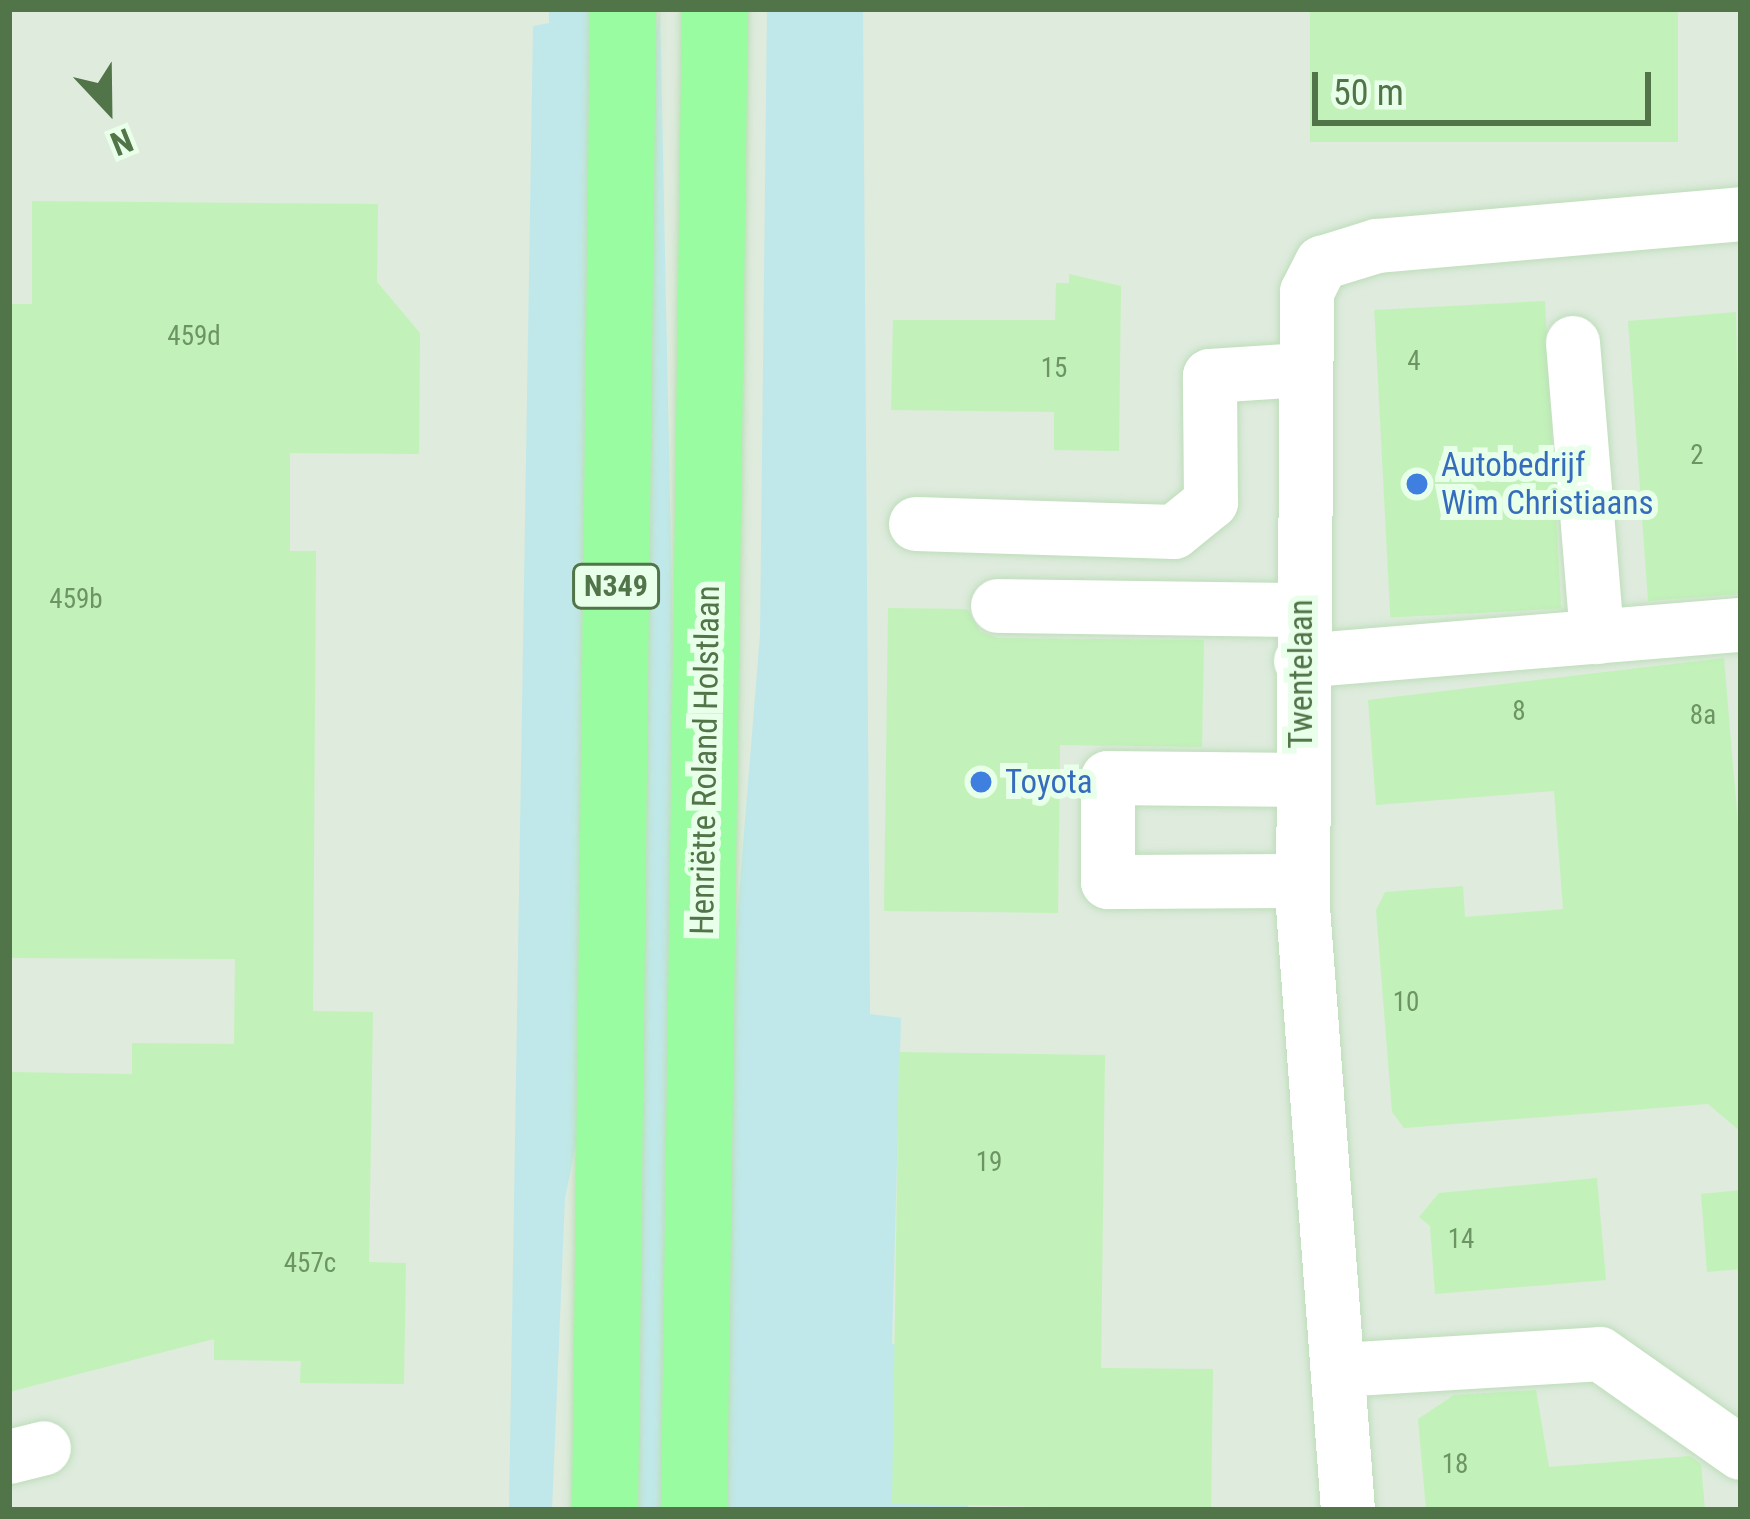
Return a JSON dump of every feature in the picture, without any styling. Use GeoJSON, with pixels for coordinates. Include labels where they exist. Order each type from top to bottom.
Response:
{"type":"FeatureCollection","features":[{"type":"Feature","properties":{"kind":"main road","name":"N349"},"geometry":{"type":"LineString","coordinates":[[605,1510],[623,9]]}},
{"type":"Feature","properties":{"kind":"main road","name":"Henriëtte Roland Holstlaan"},"geometry":{"type":"LineString","coordinates":[[694,1510],[715,9]]}},
{"type":"Feature","properties":{"kind":"street","name":"Twentelaan"},"geometry":{"type":"LineString","coordinates":[[1348,1510],[1303,881],[1301,636],[1307,292],[1322,263],[1344,253],[1741,214]]}},
{"type":"Feature","properties":{"kind":"street"},"geometry":{"type":"LineString","coordinates":[[1573,343],[1597,637]]}},
{"type":"Feature","properties":{"kind":"street"},"geometry":{"type":"LineString","coordinates":[[916,524],[1174,532],[1211,502],[1210,376],[1303,370]]}},
{"type":"Feature","properties":{"kind":"street"},"geometry":{"type":"LineString","coordinates":[[998,606],[1301,636],[1597,637],[1741,625]]}},
{"type":"Feature","properties":{"kind":"street"},"geometry":{"type":"LineString","coordinates":[[1302,780],[1108,778],[1108,882],[1303,881]]}},
{"type":"Feature","properties":{"kind":"street"},"geometry":{"type":"LineString","coordinates":[[1340,1370],[1600,1354],[1741,1453]]}},
{"type":"Feature","properties":{"kind":"shaded area"},"geometry":{"type":"Polygon","coordinates":[[[9,9],[1739,9],[1739,1510],[9,1510],[9,9]]]}},
{"type":"Feature","properties":{"kind":"shaded area"},"geometry":{"type":"Polygon","coordinates":[[[549,9],[602,9],[589,1083],[565,1198],[552,1510],[509,1510],[533,26],[549,23],[549,9]]]}},
{"type":"Feature","properties":{"kind":"shaded area"},"geometry":{"type":"Polygon","coordinates":[[[660,9],[677,847],[668,1510],[625,1510],[642,122],[660,9]]]}},
{"type":"Feature","properties":{"kind":"shaded area"},"geometry":{"type":"Polygon","coordinates":[[[767,9],[863,9],[870,1014],[901,1018],[892,1344],[967,1347],[968,1510],[719,1510],[736,931],[760,635],[767,9]]]}},
{"type":"Feature","properties":{"kind":"building"},"geometry":{"type":"Polygon","coordinates":[[[1310,9],[1678,9],[1678,142],[1310,142],[1310,9]]]}},
{"type":"Feature","properties":{"kind":"building"},"geometry":{"type":"Polygon","coordinates":[[[32,201],[378,204],[377,282],[420,333],[419,454],[290,453],[290,551],[316,551],[313,1011],[373,1012],[369,1262],[406,1263],[404,1384],[300,1383],[301,1361],[214,1360],[214,1339],[9,1392],[9,1072],[132,1074],[132,1043],[234,1044],[235,959],[9,958],[9,304],[32,304],[32,201]]]}},
{"type":"Feature","properties":{"kind":"building"},"geometry":{"type":"Polygon","coordinates":[[[1069,274],[1121,286],[1119,451],[1054,450],[1054,412],[891,410],[893,320],[1055,320],[1056,283],[1069,283],[1069,274]]]}},
{"type":"Feature","properties":{"kind":"building"},"geometry":{"type":"Polygon","coordinates":[[[1545,301],[1561,609],[1390,618],[1374,310],[1545,301]]]}},
{"type":"Feature","properties":{"kind":"building"},"geometry":{"type":"Polygon","coordinates":[[[1736,312],[1741,594],[1648,601],[1628,321],[1736,312]]]}},
{"type":"Feature","properties":{"kind":"building"},"geometry":{"type":"Polygon","coordinates":[[[888,608],[967,609],[981,632],[998,638],[1204,640],[1202,747],[1060,745],[1058,913],[884,911],[888,608]]]}},
{"type":"Feature","properties":{"kind":"building"},"geometry":{"type":"Polygon","coordinates":[[[1724,658],[1741,860],[1741,1132],[1708,1104],[1404,1128],[1392,1112],[1376,910],[1385,892],[1463,886],[1465,917],[1563,909],[1554,791],[1376,805],[1368,700],[1724,658]]]}},
{"type":"Feature","properties":{"kind":"building"},"geometry":{"type":"Polygon","coordinates":[[[899,1052],[1105,1055],[1101,1368],[1213,1369],[1211,1510],[892,1504],[899,1052]]]}},
{"type":"Feature","properties":{"kind":"building"},"geometry":{"type":"Polygon","coordinates":[[[1597,1178],[1606,1280],[1435,1294],[1430,1226],[1419,1217],[1439,1193],[1597,1178]]]}},
{"type":"Feature","properties":{"kind":"building"},"geometry":{"type":"Polygon","coordinates":[[[1741,1190],[1741,1269],[1707,1272],[1701,1194],[1741,1190]]]}},
{"type":"Feature","properties":{"kind":"building"},"geometry":{"type":"Polygon","coordinates":[[[1536,1390],[1549,1467],[1690,1456],[1701,1464],[1705,1510],[1426,1510],[1418,1419],[1454,1395],[1536,1390]]]}},
{"type":"Feature","properties":{"kind":"place","name":"Autobedrijf Wim Christiaans"},"geometry":{"type":"Point","coordinates":[1417,484]}},
{"type":"Feature","properties":{"kind":"place","name":"Toyota"},"geometry":{"type":"Point","coordinates":[981,782]}}]}
